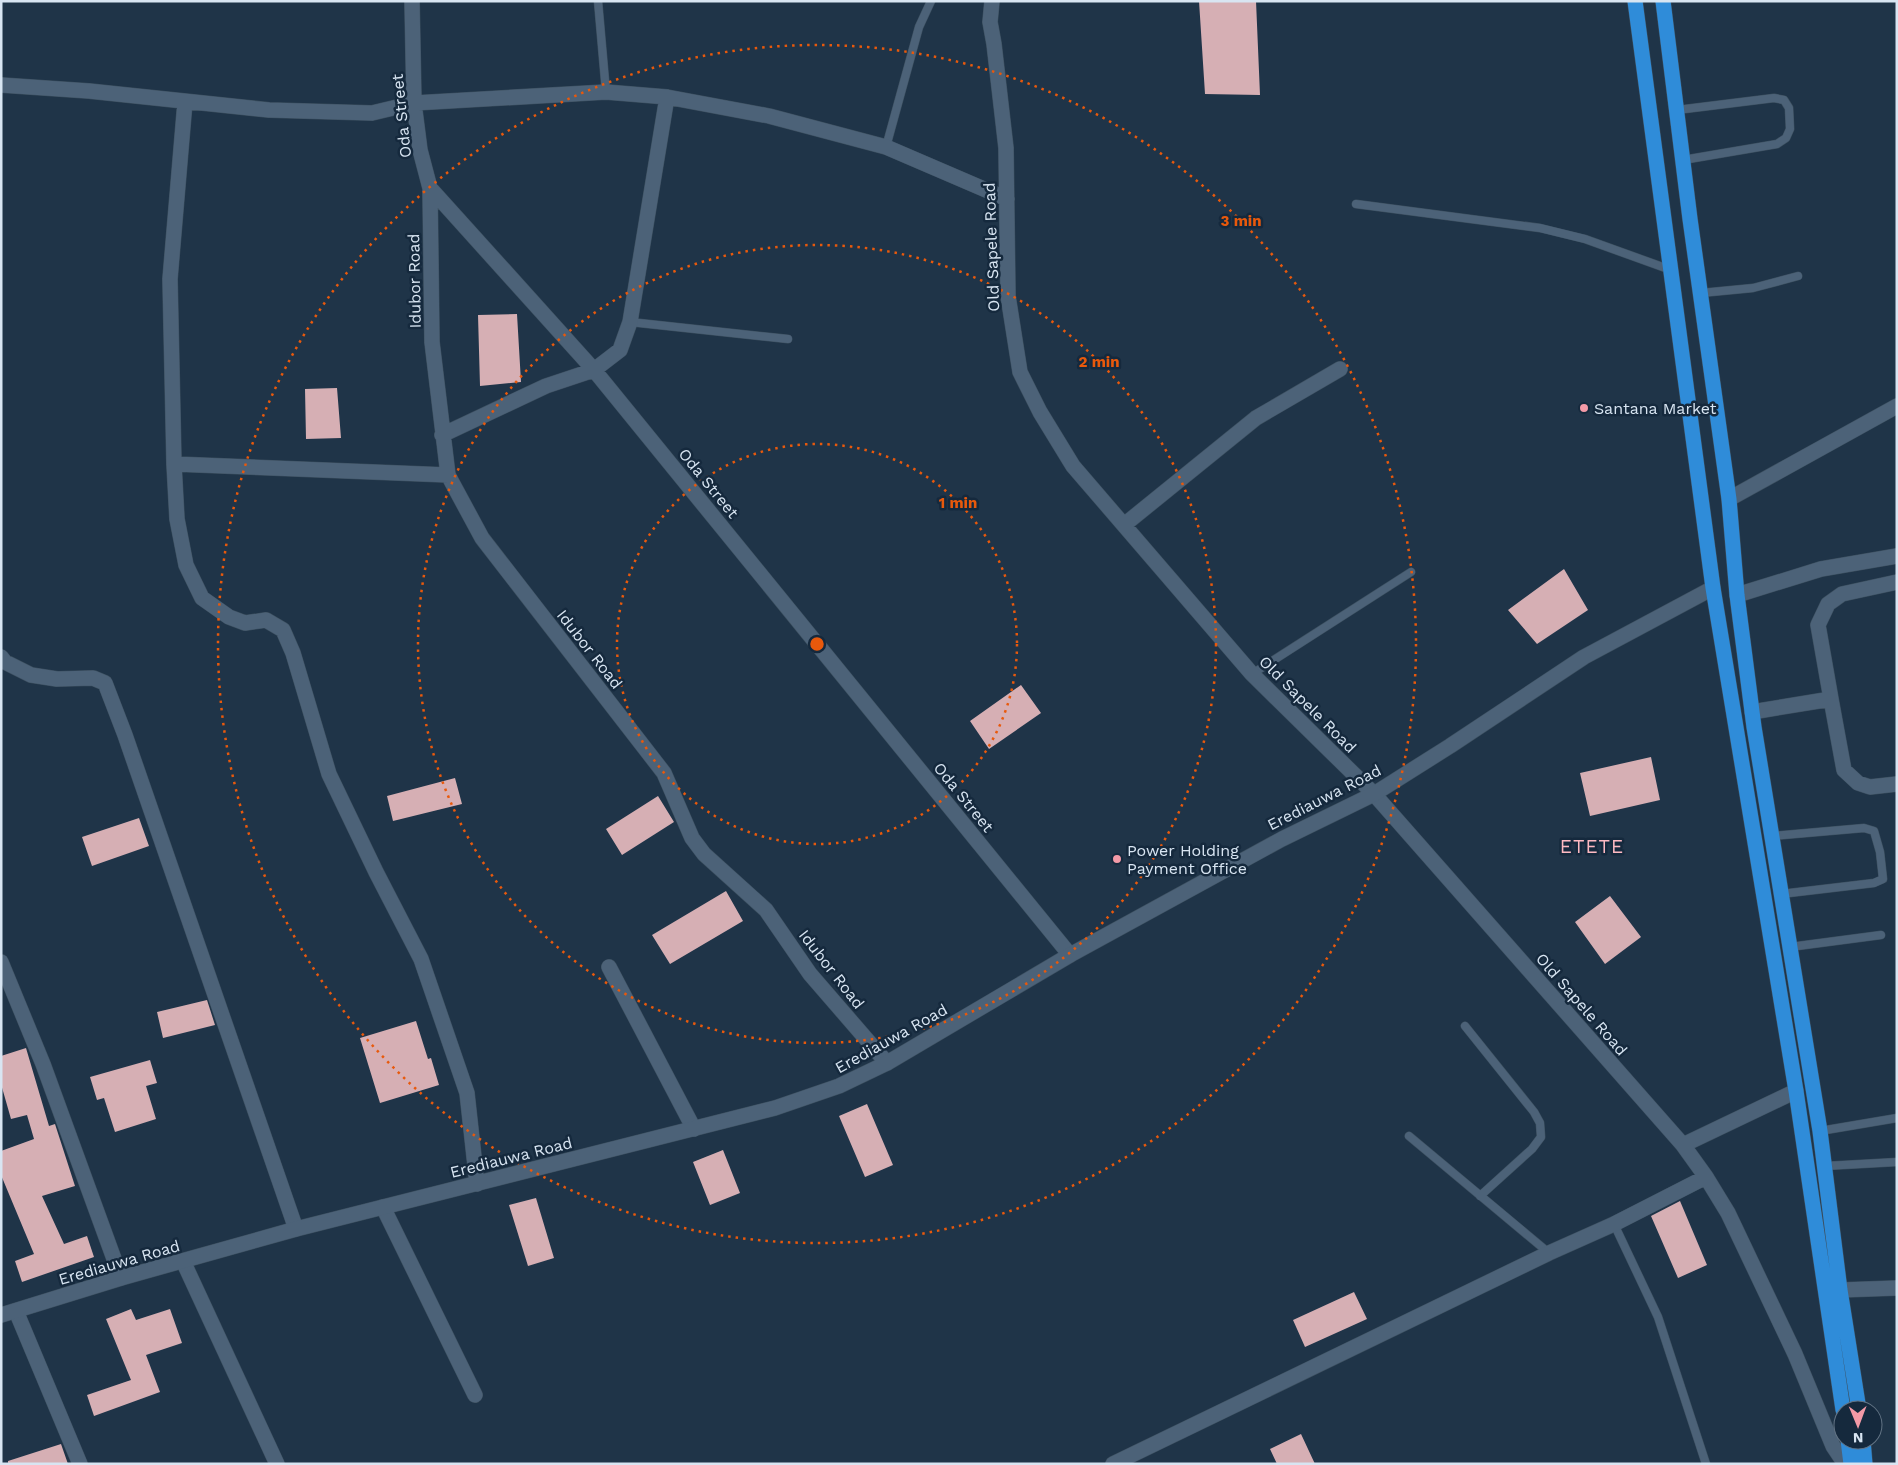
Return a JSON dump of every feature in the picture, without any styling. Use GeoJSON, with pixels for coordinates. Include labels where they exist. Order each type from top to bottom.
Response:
{"type":"FeatureCollection","features":[{"type":"Feature","properties":{"kind":"highway"},"geometry":{"type":"LineString","coordinates":[[1635,1],[1713,588],[1796,1091],[1842,1400]]}},
{"type":"Feature","properties":{"kind":"highway"},"geometry":{"type":"LineString","coordinates":[[1663,1],[1729,499],[1752,712],[1820,1131],[1840,1290],[1857,1400]]}},
{"type":"Feature","properties":{"kind":"highway"},"geometry":{"type":"LineString","coordinates":[[1849,1450],[1851,1464]]}},
{"type":"Feature","properties":{"kind":"highway"},"geometry":{"type":"LineString","coordinates":[[1864,1450],[1865,1464]]}},
{"type":"Feature","properties":{"kind":"street","name":"Oda Street"},"geometry":{"type":"LineString","coordinates":[[412,1],[414,103],[420,150],[430,188],[594,370],[1070,955]]}},
{"type":"Feature","properties":{"kind":"street","name":"Old Sapele Road"},"geometry":{"type":"LineString","coordinates":[[992,1],[990,22],[1006,148],[1008,296],[1020,372],[1040,412],[1073,466],[1252,674],[1374,794],[1683,1145],[1706,1176],[1728,1213],[1795,1354],[1833,1446],[1845,1464]]}},
{"type":"Feature","properties":{"kind":"street"},"geometry":{"type":"LineString","coordinates":[[2,87],[89,91],[269,110],[372,113],[414,103],[606,92],[667,97],[769,116],[886,147],[1007,199]]}},
{"type":"Feature","properties":{"kind":"street"},"geometry":{"type":"LineString","coordinates":[[442,435],[546,386],[594,370],[620,350],[630,322],[667,97]]}},
{"type":"Feature","properties":{"kind":"street"},"geometry":{"type":"LineString","coordinates":[[185,102],[170,279],[177,518],[186,565],[202,598],[228,617],[245,623],[266,620],[283,630],[293,653],[329,774],[376,872],[421,959],[467,1093],[477,1184]]}},
{"type":"Feature","properties":{"kind":"street","name":"Idubor Road"},"geometry":{"type":"LineString","coordinates":[[430,188],[432,342],[448,475],[482,538],[664,773],[692,838],[704,854],[766,910],[810,974],[886,1063]]}},
{"type":"Feature","properties":{"kind":"street"},"geometry":{"type":"LineString","coordinates":[[1124,525],[1256,418],[1340,369]]}},
{"type":"Feature","properties":{"kind":"street"},"geometry":{"type":"LineString","coordinates":[[1729,499],[1897,406]]}},
{"type":"Feature","properties":{"kind":"street"},"geometry":{"type":"LineString","coordinates":[[174,464],[448,475]]}},
{"type":"Feature","properties":{"kind":"street"},"geometry":{"type":"LineString","coordinates":[[1738,595],[1821,569],[1897,556]]}},
{"type":"Feature","properties":{"kind":"street"},"geometry":{"type":"LineString","coordinates":[[1897,582],[1842,594],[1828,604],[1818,625],[1844,770],[1858,784],[1870,787],[1897,784]]}},
{"type":"Feature","properties":{"kind":"street","name":"Erediauwa Road"},"geometry":{"type":"LineString","coordinates":[[1,1315],[121,1278],[296,1229],[775,1108],[830,1090],[886,1063],[1070,955],[1282,838],[1374,794],[1584,657],[1713,588]]}},
{"type":"Feature","properties":{"kind":"street"},"geometry":{"type":"LineString","coordinates":[[1,657],[5,662],[32,675],[57,679],[93,678],[105,683],[132,753],[296,1229]]}},
{"type":"Feature","properties":{"kind":"street"},"geometry":{"type":"LineString","coordinates":[[1752,712],[1831,699]]}},
{"type":"Feature","properties":{"kind":"street"},"geometry":{"type":"LineString","coordinates":[[1,962],[44,1064],[121,1278]]}},
{"type":"Feature","properties":{"kind":"street"},"geometry":{"type":"LineString","coordinates":[[609,966],[694,1129]]}},
{"type":"Feature","properties":{"kind":"street"},"geometry":{"type":"LineString","coordinates":[[1683,1145],[1796,1091]]}},
{"type":"Feature","properties":{"kind":"street"},"geometry":{"type":"LineString","coordinates":[[1113,1464],[1614,1224],[1706,1176]]}},
{"type":"Feature","properties":{"kind":"street"},"geometry":{"type":"LineString","coordinates":[[383,1207],[475,1394]]}},
{"type":"Feature","properties":{"kind":"street"},"geometry":{"type":"LineString","coordinates":[[183,1261],[277,1464]]}},
{"type":"Feature","properties":{"kind":"street"},"geometry":{"type":"LineString","coordinates":[[1840,1290],[1897,1288]]}},
{"type":"Feature","properties":{"kind":"street"},"geometry":{"type":"LineString","coordinates":[[16,1311],[80,1464]]}},
{"type":"Feature","properties":{"kind":"lane"},"geometry":{"type":"LineString","coordinates":[[598,1],[606,92]]}},
{"type":"Feature","properties":{"kind":"lane"},"geometry":{"type":"LineString","coordinates":[[886,147],[919,27],[930,1]]}},
{"type":"Feature","properties":{"kind":"lane"},"geometry":{"type":"LineString","coordinates":[[1676,110],[1774,98],[1784,100],[1790,108],[1790,129],[1786,138],[1777,144],[1683,160]]}},
{"type":"Feature","properties":{"kind":"lane"},"geometry":{"type":"LineString","coordinates":[[1356,204],[1540,228],[1585,239],[1671,270]]}},
{"type":"Feature","properties":{"kind":"lane"},"geometry":{"type":"LineString","coordinates":[[1701,293],[1752,288],[1798,276]]}},
{"type":"Feature","properties":{"kind":"lane"},"geometry":{"type":"LineString","coordinates":[[630,322],[788,339]]}},
{"type":"Feature","properties":{"kind":"lane"},"geometry":{"type":"LineString","coordinates":[[1252,674],[1411,572]]}},
{"type":"Feature","properties":{"kind":"lane"},"geometry":{"type":"LineString","coordinates":[[1772,836],[1864,828],[1874,831],[1880,852],[1883,879],[1874,883],[1781,894]]}},
{"type":"Feature","properties":{"kind":"lane"},"geometry":{"type":"LineString","coordinates":[[1790,947],[1881,935]]}},
{"type":"Feature","properties":{"kind":"lane"},"geometry":{"type":"LineString","coordinates":[[1465,1026],[1534,1112],[1540,1123],[1541,1137],[1532,1149],[1480,1196]]}},
{"type":"Feature","properties":{"kind":"lane"},"geometry":{"type":"LineString","coordinates":[[1820,1131],[1897,1118]]}},
{"type":"Feature","properties":{"kind":"lane"},"geometry":{"type":"LineString","coordinates":[[1409,1136],[1550,1253]]}},
{"type":"Feature","properties":{"kind":"lane"},"geometry":{"type":"LineString","coordinates":[[1825,1166],[1897,1162]]}},
{"type":"Feature","properties":{"kind":"lane"},"geometry":{"type":"LineString","coordinates":[[1614,1224],[1658,1317],[1706,1464]]}},
{"type":"Feature","properties":{"kind":"building"},"geometry":{"type":"Polygon","coordinates":[[[1199,1],[1256,1],[1260,95],[1205,94],[1199,1]]]}},
{"type":"Feature","properties":{"kind":"building"},"geometry":{"type":"Polygon","coordinates":[[[517,314],[521,382],[480,386],[478,315],[517,314]]]}},
{"type":"Feature","properties":{"kind":"building"},"geometry":{"type":"Polygon","coordinates":[[[337,388],[341,438],[306,439],[305,389],[337,388]]]}},
{"type":"Feature","properties":{"kind":"building"},"geometry":{"type":"Polygon","coordinates":[[[1564,569],[1588,610],[1537,644],[1508,610],[1564,569]]]}},
{"type":"Feature","properties":{"kind":"building"},"geometry":{"type":"Polygon","coordinates":[[[1021,685],[1041,713],[989,749],[970,721],[1021,685]]]}},
{"type":"Feature","properties":{"kind":"building"},"geometry":{"type":"Polygon","coordinates":[[[1651,757],[1660,800],[1590,816],[1580,773],[1651,757]]]}},
{"type":"Feature","properties":{"kind":"building"},"geometry":{"type":"Polygon","coordinates":[[[455,778],[462,804],[393,821],[387,796],[455,778]]]}},
{"type":"Feature","properties":{"kind":"building"},"geometry":{"type":"Polygon","coordinates":[[[658,796],[674,822],[622,855],[606,829],[658,796]]]}},
{"type":"Feature","properties":{"kind":"building"},"geometry":{"type":"Polygon","coordinates":[[[139,818],[149,846],[92,866],[82,837],[139,818]]]}},
{"type":"Feature","properties":{"kind":"building"},"geometry":{"type":"Polygon","coordinates":[[[726,891],[743,921],[670,964],[652,935],[726,891]]]}},
{"type":"Feature","properties":{"kind":"building"},"geometry":{"type":"Polygon","coordinates":[[[1610,896],[1641,937],[1605,964],[1575,922],[1610,896]]]}},
{"type":"Feature","properties":{"kind":"building"},"geometry":{"type":"Polygon","coordinates":[[[207,1000],[215,1025],[163,1038],[157,1012],[207,1000]]]}},
{"type":"Feature","properties":{"kind":"building"},"geometry":{"type":"Polygon","coordinates":[[[416,1021],[428,1059],[431,1058],[439,1085],[380,1103],[360,1038],[416,1021]]]}},
{"type":"Feature","properties":{"kind":"building"},"geometry":{"type":"Polygon","coordinates":[[[26,1048],[49,1126],[55,1124],[75,1186],[42,1196],[64,1244],[87,1236],[94,1257],[22,1282],[15,1261],[34,1254],[1,1175],[1,1151],[34,1139],[27,1115],[11,1119],[1,1084],[1,1056],[26,1048]]]}},
{"type":"Feature","properties":{"kind":"building"},"geometry":{"type":"Polygon","coordinates":[[[150,1060],[157,1083],[146,1086],[156,1119],[115,1132],[104,1098],[97,1100],[90,1077],[150,1060]]]}},
{"type":"Feature","properties":{"kind":"building"},"geometry":{"type":"Polygon","coordinates":[[[867,1104],[893,1165],[865,1177],[839,1116],[867,1104]]]}},
{"type":"Feature","properties":{"kind":"building"},"geometry":{"type":"Polygon","coordinates":[[[723,1150],[740,1193],[710,1205],[693,1162],[723,1150]]]}},
{"type":"Feature","properties":{"kind":"building"},"geometry":{"type":"Polygon","coordinates":[[[536,1198],[554,1258],[528,1266],[509,1205],[536,1198]]]}},
{"type":"Feature","properties":{"kind":"building"},"geometry":{"type":"Polygon","coordinates":[[[1680,1201],[1707,1265],[1678,1278],[1651,1216],[1680,1201]]]}},
{"type":"Feature","properties":{"kind":"building"},"geometry":{"type":"Polygon","coordinates":[[[1354,1292],[1367,1319],[1305,1347],[1293,1320],[1354,1292]]]}},
{"type":"Feature","properties":{"kind":"building"},"geometry":{"type":"Polygon","coordinates":[[[131,1309],[136,1320],[170,1309],[182,1343],[146,1355],[160,1392],[94,1416],[87,1395],[131,1380],[106,1319],[131,1309]]]}},
{"type":"Feature","properties":{"kind":"building"},"geometry":{"type":"Polygon","coordinates":[[[1301,1434],[1315,1464],[1277,1464],[1270,1449],[1301,1434]]]}},
{"type":"Feature","properties":{"kind":"building"},"geometry":{"type":"Polygon","coordinates":[[[61,1444],[68,1464],[8,1464],[8,1461],[61,1444]]]}},
{"type":"Feature","properties":{"kind":"place","name":"Santana Market"},"geometry":{"type":"Point","coordinates":[1584,408]}},
{"type":"Feature","properties":{"kind":"place","name":"Power Holding Payment Office"},"geometry":{"type":"Point","coordinates":[1117,859]}},
{"type":"Feature","properties":{"kind":"district","name":"ETETE"},"geometry":{"type":"Point","coordinates":[1592,846]}}]}
